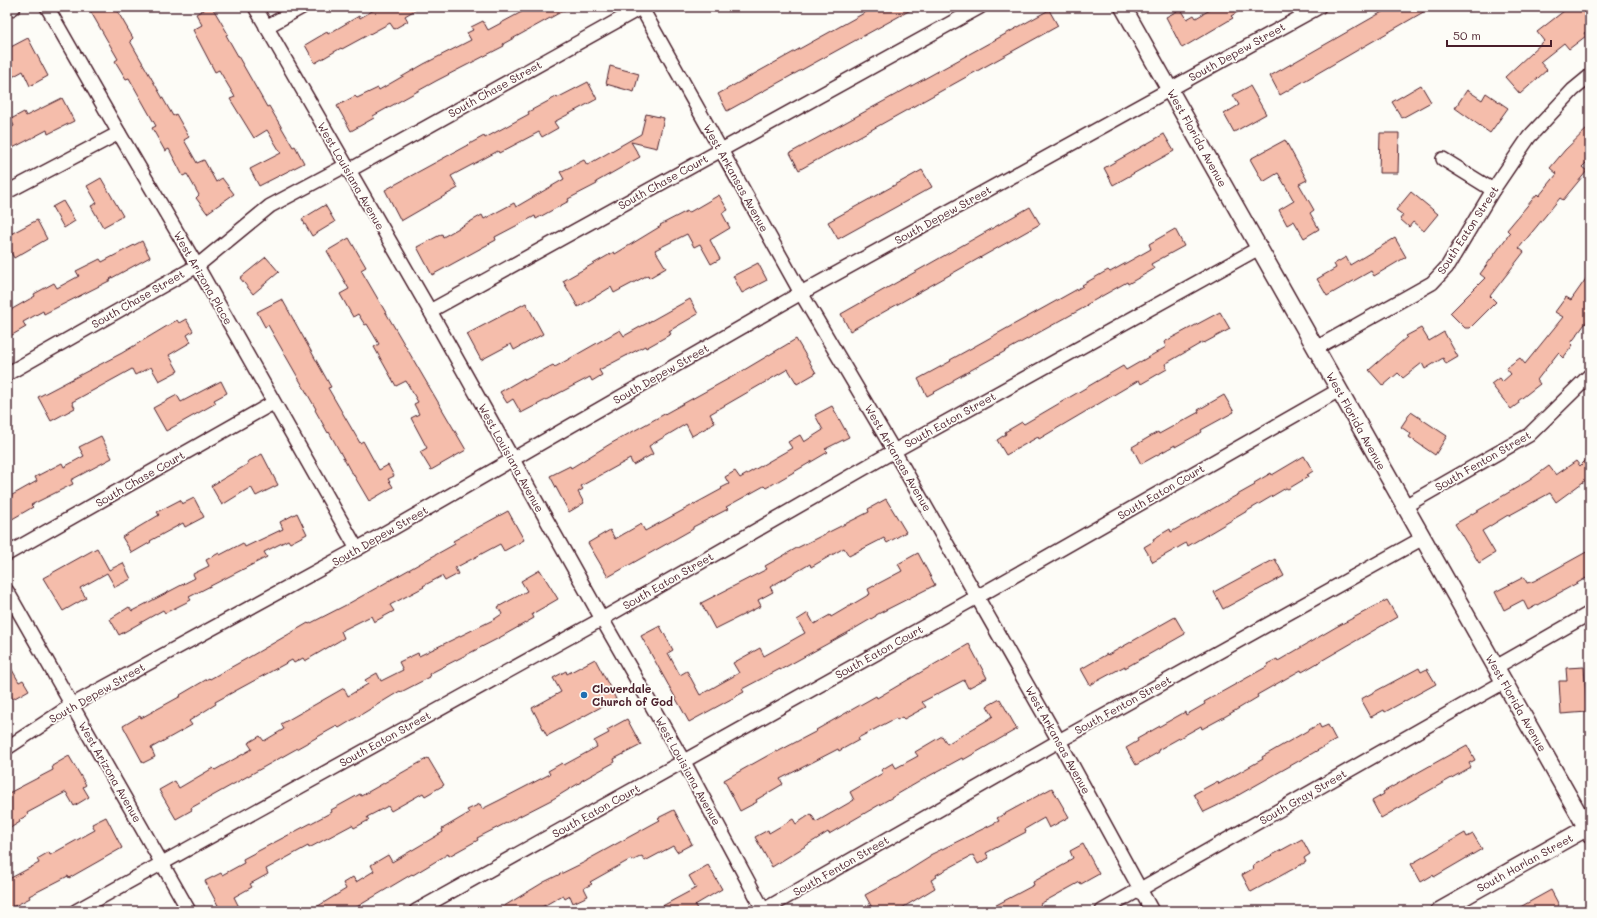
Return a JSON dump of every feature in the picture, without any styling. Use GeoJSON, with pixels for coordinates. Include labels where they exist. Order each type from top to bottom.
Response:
{"type":"FeatureCollection","features":[{"type":"Feature","properties":{"kind":"street"},"geometry":{"type":"LineString","coordinates":[[7,11],[14,7]]}},
{"type":"Feature","properties":{"kind":"street","name":"West Arizona Place"},"geometry":{"type":"LineString","coordinates":[[47,7],[197,266],[273,403],[357,549]]}},
{"type":"Feature","properties":{"kind":"street","name":"West Louisiana Avenue"},"geometry":{"type":"LineString","coordinates":[[254,7],[430,312],[512,460],[684,762],[763,911]]}},
{"type":"Feature","properties":{"kind":"street"},"geometry":{"type":"LineString","coordinates":[[266,27],[302,7]]}},
{"type":"Feature","properties":{"kind":"street","name":"West Arkansas Avenue"},"geometry":{"type":"LineString","coordinates":[[641,7],[801,293],[894,451],[1060,740],[1152,911]]}},
{"type":"Feature","properties":{"kind":"street","name":"South Chase Street"},"geometry":{"type":"LineString","coordinates":[[7,374],[197,266],[270,206],[347,168],[641,7]]}},
{"type":"Feature","properties":{"kind":"street","name":"South Chase Court"},"geometry":{"type":"LineString","coordinates":[[430,312],[980,7]]}},
{"type":"Feature","properties":{"kind":"street","name":"West Florida Avenue"},"geometry":{"type":"LineString","coordinates":[[1123,7],[1504,682],[1589,829]]}},
{"type":"Feature","properties":{"kind":"street","name":"South Depew Street"},"geometry":{"type":"LineString","coordinates":[[7,748],[72,705],[357,549],[801,293],[1319,7]]}},
{"type":"Feature","properties":{"kind":"street","name":"South Eaton Street"},"geometry":{"type":"LineString","coordinates":[[1316,348],[1432,283],[1447,267],[1493,190],[1529,137],[1573,90],[1590,76]]}},
{"type":"Feature","properties":{"kind":"street"},"geometry":{"type":"LineString","coordinates":[[7,192],[119,133]]}},
{"type":"Feature","properties":{"kind":"street"},"geometry":{"type":"LineString","coordinates":[[1443,159],[1493,190]]}},
{"type":"Feature","properties":{"kind":"street","name":"South Eaton Street"},"geometry":{"type":"LineString","coordinates":[[76,911],[602,619],[894,451],[1259,248]]}},
{"type":"Feature","properties":{"kind":"street","name":"South Fenton Street"},"geometry":{"type":"LineString","coordinates":[[1405,506],[1529,435],[1590,375]]}},
{"type":"Feature","properties":{"kind":"street","name":"South Eaton Court"},"geometry":{"type":"LineString","coordinates":[[416,911],[977,597],[1339,390]]}},
{"type":"Feature","properties":{"kind":"street","name":"South Chase Court"},"geometry":{"type":"LineString","coordinates":[[7,554],[273,403]]}},
{"type":"Feature","properties":{"kind":"street","name":"South Fenton Street"},"geometry":{"type":"LineString","coordinates":[[763,911],[1060,740],[1423,538]]}},
{"type":"Feature","properties":{"kind":"street","name":"West Arizona Avenue"},"geometry":{"type":"LineString","coordinates":[[7,590],[189,911]]}},
{"type":"Feature","properties":{"kind":"street"},"geometry":{"type":"LineString","coordinates":[[1496,667],[1590,613]]}},
{"type":"Feature","properties":{"kind":"street","name":"South Gray Street"},"geometry":{"type":"LineString","coordinates":[[1102,911],[1504,682]]}},
{"type":"Feature","properties":{"kind":"street","name":"South Harlan Street"},"geometry":{"type":"LineString","coordinates":[[1439,911],[1589,829]]}},
{"type":"Feature","properties":{"kind":"building"},"geometry":{"type":"Polygon","coordinates":[[[88,7],[115,7],[133,38],[130,41],[173,116],[176,114],[189,137],[184,140],[197,163],[204,160],[216,182],[222,178],[234,194],[207,213],[196,198],[199,195],[187,174],[183,176],[169,149],[165,151],[152,128],[156,126],[129,78],[126,79],[115,61],[118,59],[88,7]]]}},
{"type":"Feature","properties":{"kind":"building"},"geometry":{"type":"Polygon","coordinates":[[[208,7],[212,7],[228,34],[226,35],[267,107],[269,106],[293,147],[295,146],[304,163],[259,186],[250,169],[281,153],[267,130],[254,138],[230,99],[235,97],[219,70],[215,72],[193,30],[202,25],[196,14],[208,7]]]}},
{"type":"Feature","properties":{"kind":"building"},"geometry":{"type":"Polygon","coordinates":[[[379,7],[420,7],[405,16],[408,21],[394,29],[390,23],[315,63],[305,45],[327,32],[328,34],[359,16],[360,18],[379,7]]]}},
{"type":"Feature","properties":{"kind":"building"},"geometry":{"type":"Polygon","coordinates":[[[531,7],[570,7],[503,44],[504,46],[373,116],[374,118],[351,131],[337,106],[355,96],[357,98],[378,88],[379,90],[424,64],[471,40],[467,33],[473,30],[471,27],[483,21],[488,30],[531,7]]]}},
{"type":"Feature","properties":{"kind":"building"},"geometry":{"type":"Polygon","coordinates":[[[875,7],[916,7],[727,111],[718,94],[875,7]]]}},
{"type":"Feature","properties":{"kind":"building"},"geometry":{"type":"Polygon","coordinates":[[[1215,7],[1246,7],[1231,16],[1233,18],[1182,48],[1166,17],[1181,9],[1187,19],[1194,15],[1196,18],[1215,7]]]}},
{"type":"Feature","properties":{"kind":"building"},"geometry":{"type":"Polygon","coordinates":[[[1391,7],[1432,7],[1280,95],[1270,76],[1391,7]]]}},
{"type":"Feature","properties":{"kind":"building"},"geometry":{"type":"Polygon","coordinates":[[[1569,7],[1590,7],[1590,29],[1584,33],[1586,36],[1569,49],[1564,43],[1540,62],[1547,70],[1520,94],[1505,77],[1544,41],[1537,32],[1569,7]]]}},
{"type":"Feature","properties":{"kind":"building"},"geometry":{"type":"Polygon","coordinates":[[[1049,10],[1058,26],[799,170],[790,153],[1049,10]]]}},
{"type":"Feature","properties":{"kind":"building"},"geometry":{"type":"Polygon","coordinates":[[[28,38],[48,76],[30,86],[23,71],[7,80],[7,49],[28,38]]]}},
{"type":"Feature","properties":{"kind":"building"},"geometry":{"type":"Polygon","coordinates":[[[610,66],[639,74],[634,92],[606,84],[610,66]]]}},
{"type":"Feature","properties":{"kind":"building"},"geometry":{"type":"Polygon","coordinates":[[[588,82],[597,99],[554,122],[558,128],[542,137],[539,132],[499,153],[498,151],[451,176],[458,188],[401,221],[385,190],[484,136],[485,138],[529,114],[528,112],[556,97],[557,98],[588,82]]]}},
{"type":"Feature","properties":{"kind":"building"},"geometry":{"type":"Polygon","coordinates":[[[1421,85],[1431,102],[1402,118],[1392,102],[1421,85]]]}},
{"type":"Feature","properties":{"kind":"building"},"geometry":{"type":"Polygon","coordinates":[[[1250,86],[1266,114],[1234,132],[1224,114],[1239,105],[1233,95],[1250,86]]]}},
{"type":"Feature","properties":{"kind":"building"},"geometry":{"type":"Polygon","coordinates":[[[1467,90],[1482,100],[1486,93],[1508,108],[1490,133],[1455,108],[1467,90]]]}},
{"type":"Feature","properties":{"kind":"building"},"geometry":{"type":"Polygon","coordinates":[[[62,98],[74,121],[48,134],[47,130],[7,151],[7,129],[14,126],[11,119],[24,112],[26,116],[62,98]]]}},
{"type":"Feature","properties":{"kind":"building"},"geometry":{"type":"Polygon","coordinates":[[[646,114],[664,118],[657,148],[631,142],[640,157],[596,182],[597,184],[568,199],[569,201],[536,219],[535,216],[495,237],[496,240],[432,275],[417,247],[442,234],[443,237],[482,215],[484,219],[514,203],[516,207],[564,179],[560,172],[584,160],[587,165],[641,134],[646,114]]]}},
{"type":"Feature","properties":{"kind":"building"},"geometry":{"type":"Polygon","coordinates":[[[1590,126],[1590,159],[1582,167],[1587,171],[1563,200],[1560,198],[1519,248],[1524,252],[1490,296],[1496,302],[1470,328],[1465,328],[1450,313],[1485,278],[1480,274],[1510,233],[1507,230],[1537,194],[1539,196],[1557,174],[1550,168],[1565,150],[1590,126]]]}},
{"type":"Feature","properties":{"kind":"building"},"geometry":{"type":"Polygon","coordinates":[[[1380,133],[1399,133],[1398,173],[1379,173],[1380,133]]]}},
{"type":"Feature","properties":{"kind":"building"},"geometry":{"type":"Polygon","coordinates":[[[1164,134],[1174,151],[1113,185],[1104,168],[1164,134]]]}},
{"type":"Feature","properties":{"kind":"building"},"geometry":{"type":"Polygon","coordinates":[[[1285,140],[1307,180],[1299,184],[1314,210],[1310,213],[1319,229],[1304,238],[1294,221],[1287,225],[1279,210],[1294,201],[1278,173],[1263,182],[1250,159],[1285,140]]]}},
{"type":"Feature","properties":{"kind":"building"},"geometry":{"type":"Polygon","coordinates":[[[922,170],[932,187],[838,239],[828,222],[922,170]]]}},
{"type":"Feature","properties":{"kind":"building"},"geometry":{"type":"Polygon","coordinates":[[[101,178],[123,216],[103,227],[91,206],[97,203],[87,186],[101,178]]]}},
{"type":"Feature","properties":{"kind":"building"},"geometry":{"type":"Polygon","coordinates":[[[1411,192],[1438,214],[1424,231],[1413,222],[1409,227],[1400,219],[1403,215],[1396,210],[1411,192]]]}},
{"type":"Feature","properties":{"kind":"building"},"geometry":{"type":"Polygon","coordinates":[[[719,195],[728,210],[722,213],[730,228],[710,240],[720,259],[711,264],[700,244],[694,247],[687,234],[655,250],[666,268],[649,278],[648,275],[614,293],[611,287],[578,307],[563,281],[614,252],[615,254],[661,226],[660,225],[687,211],[688,213],[719,195]]]}},
{"type":"Feature","properties":{"kind":"building"},"geometry":{"type":"Polygon","coordinates":[[[63,201],[75,221],[64,228],[52,207],[63,201]]]}},
{"type":"Feature","properties":{"kind":"building"},"geometry":{"type":"Polygon","coordinates":[[[325,205],[335,222],[312,236],[302,219],[325,205]]]}},
{"type":"Feature","properties":{"kind":"building"},"geometry":{"type":"Polygon","coordinates":[[[1030,207],[1040,224],[850,331],[841,314],[1030,207]]]}},
{"type":"Feature","properties":{"kind":"building"},"geometry":{"type":"Polygon","coordinates":[[[37,220],[47,239],[14,258],[7,245],[7,236],[37,220]]]}},
{"type":"Feature","properties":{"kind":"building"},"geometry":{"type":"Polygon","coordinates":[[[1175,229],[1184,246],[1151,264],[1154,269],[1128,284],[1127,282],[927,396],[918,379],[1083,286],[1082,285],[1108,270],[1110,272],[1151,249],[1149,244],[1175,229]]]}},
{"type":"Feature","properties":{"kind":"building"},"geometry":{"type":"Polygon","coordinates":[[[349,238],[366,267],[361,270],[466,450],[431,470],[420,452],[427,448],[411,418],[419,414],[414,404],[418,402],[406,381],[396,386],[374,347],[379,344],[367,324],[365,325],[358,314],[353,317],[340,294],[349,289],[327,251],[349,238]]]}},
{"type":"Feature","properties":{"kind":"building"},"geometry":{"type":"Polygon","coordinates":[[[1395,238],[1406,257],[1374,276],[1371,271],[1327,296],[1317,279],[1336,268],[1334,264],[1346,257],[1350,265],[1395,238]]]}},
{"type":"Feature","properties":{"kind":"building"},"geometry":{"type":"Polygon","coordinates":[[[142,241],[150,257],[110,279],[111,280],[44,314],[43,311],[23,322],[26,327],[7,338],[7,312],[54,283],[57,288],[79,276],[76,271],[100,259],[102,262],[142,241]]]}},
{"type":"Feature","properties":{"kind":"building"},"geometry":{"type":"Polygon","coordinates":[[[266,257],[279,272],[253,294],[240,278],[266,257]]]}},
{"type":"Feature","properties":{"kind":"building"},"geometry":{"type":"Polygon","coordinates":[[[758,263],[767,280],[742,293],[733,276],[758,263]]]}},
{"type":"Feature","properties":{"kind":"building"},"geometry":{"type":"Polygon","coordinates":[[[1590,273],[1590,317],[1571,343],[1573,345],[1563,358],[1558,353],[1537,380],[1540,384],[1518,401],[1519,403],[1511,409],[1491,384],[1499,378],[1502,382],[1511,374],[1506,368],[1520,358],[1525,364],[1563,317],[1555,312],[1566,297],[1571,300],[1590,273]]]}},
{"type":"Feature","properties":{"kind":"building"},"geometry":{"type":"Polygon","coordinates":[[[282,299],[331,387],[328,388],[360,443],[363,441],[379,470],[388,465],[394,476],[388,479],[393,487],[369,501],[329,432],[328,433],[268,325],[265,327],[257,312],[282,299]]]}},
{"type":"Feature","properties":{"kind":"building"},"geometry":{"type":"Polygon","coordinates":[[[690,299],[698,314],[669,331],[671,334],[646,348],[645,346],[599,370],[602,375],[592,381],[590,377],[521,413],[513,399],[507,403],[500,392],[524,378],[525,380],[553,365],[555,367],[620,330],[624,336],[690,299]]]}},
{"type":"Feature","properties":{"kind":"building"},"geometry":{"type":"Polygon","coordinates":[[[526,303],[543,334],[514,350],[511,344],[481,360],[467,334],[526,303]]]}},
{"type":"Feature","properties":{"kind":"building"},"geometry":{"type":"Polygon","coordinates":[[[1220,312],[1230,329],[1204,343],[1203,342],[1165,364],[1167,369],[1141,384],[1139,380],[1039,439],[1038,437],[1006,455],[997,440],[1006,434],[1005,432],[1022,422],[1024,424],[1123,366],[1126,370],[1166,347],[1164,342],[1220,312]]]}},
{"type":"Feature","properties":{"kind":"building"},"geometry":{"type":"Polygon","coordinates":[[[186,319],[193,331],[187,335],[191,342],[169,355],[178,371],[159,381],[151,367],[135,375],[132,369],[72,402],[75,408],[51,421],[38,397],[122,353],[177,320],[179,323],[186,319]]]}},
{"type":"Feature","properties":{"kind":"building"},"geometry":{"type":"Polygon","coordinates":[[[1421,328],[1429,341],[1444,332],[1458,357],[1446,364],[1443,358],[1425,369],[1422,363],[1403,378],[1398,373],[1383,386],[1369,370],[1407,337],[1406,336],[1421,328]]]}},
{"type":"Feature","properties":{"kind":"building"},"geometry":{"type":"Polygon","coordinates":[[[796,339],[816,373],[797,384],[788,369],[710,414],[715,423],[692,436],[686,424],[649,446],[653,454],[633,465],[630,459],[581,486],[583,489],[578,492],[584,503],[569,512],[550,476],[570,466],[571,468],[610,444],[739,373],[796,339]]]}},
{"type":"Feature","properties":{"kind":"building"},"geometry":{"type":"Polygon","coordinates":[[[221,381],[227,393],[214,400],[216,403],[166,431],[153,408],[177,395],[181,402],[221,381]]]}},
{"type":"Feature","properties":{"kind":"building"},"geometry":{"type":"Polygon","coordinates":[[[1224,395],[1234,412],[1201,430],[1202,432],[1141,464],[1132,447],[1158,432],[1159,434],[1199,412],[1198,410],[1224,395]]]}},
{"type":"Feature","properties":{"kind":"building"},"geometry":{"type":"Polygon","coordinates":[[[832,406],[849,437],[825,449],[828,452],[799,469],[766,488],[764,486],[726,507],[728,509],[693,527],[693,529],[608,577],[588,543],[610,530],[615,539],[641,524],[645,531],[722,489],[721,488],[729,484],[725,477],[735,471],[740,478],[792,448],[788,442],[800,435],[804,442],[823,430],[815,415],[832,406]]]}},
{"type":"Feature","properties":{"kind":"building"},"geometry":{"type":"Polygon","coordinates":[[[1411,412],[1447,436],[1435,455],[1409,437],[1411,434],[1401,427],[1411,412]]]}},
{"type":"Feature","properties":{"kind":"building"},"geometry":{"type":"Polygon","coordinates":[[[101,436],[112,458],[71,480],[73,484],[31,505],[33,507],[7,522],[7,498],[37,481],[35,477],[62,463],[64,467],[84,456],[79,447],[101,436]]]}},
{"type":"Feature","properties":{"kind":"building"},"geometry":{"type":"Polygon","coordinates":[[[262,454],[278,485],[256,496],[251,487],[222,505],[211,486],[262,454]]]}},
{"type":"Feature","properties":{"kind":"building"},"geometry":{"type":"Polygon","coordinates":[[[1304,456],[1313,471],[1307,475],[1308,477],[1288,489],[1286,488],[1188,546],[1186,543],[1153,562],[1144,547],[1154,541],[1153,539],[1170,529],[1171,532],[1255,485],[1254,483],[1271,473],[1272,475],[1304,456]]]}},
{"type":"Feature","properties":{"kind":"building"},"geometry":{"type":"Polygon","coordinates":[[[1590,456],[1590,477],[1556,502],[1550,493],[1508,515],[1482,531],[1495,553],[1479,563],[1455,524],[1530,480],[1549,466],[1556,475],[1576,461],[1580,466],[1590,456]]]}},
{"type":"Feature","properties":{"kind":"building"},"geometry":{"type":"Polygon","coordinates":[[[194,498],[204,517],[185,527],[183,523],[150,541],[151,542],[132,553],[122,537],[159,515],[157,512],[180,500],[182,504],[194,498]]]}},
{"type":"Feature","properties":{"kind":"building"},"geometry":{"type":"Polygon","coordinates":[[[886,499],[906,532],[887,543],[884,538],[849,556],[844,548],[811,567],[810,564],[770,587],[773,592],[758,600],[761,606],[715,629],[701,603],[767,569],[765,566],[795,549],[869,512],[868,509],[886,499]]]}},
{"type":"Feature","properties":{"kind":"building"},"geometry":{"type":"Polygon","coordinates":[[[508,511],[524,540],[504,551],[500,544],[455,568],[458,574],[445,581],[442,576],[390,605],[394,611],[374,622],[371,616],[341,631],[344,638],[305,661],[303,658],[294,663],[292,660],[215,702],[216,704],[189,721],[192,725],[151,748],[155,757],[143,763],[123,726],[181,696],[180,695],[209,678],[210,679],[246,659],[308,623],[309,624],[346,605],[455,544],[453,541],[508,511]]]}},
{"type":"Feature","properties":{"kind":"building"},"geometry":{"type":"Polygon","coordinates":[[[297,513],[307,534],[290,543],[288,540],[264,552],[267,557],[189,597],[191,600],[165,613],[163,610],[119,635],[110,619],[129,607],[132,611],[195,578],[193,574],[209,566],[206,560],[219,553],[220,555],[243,543],[245,547],[283,529],[280,522],[297,513]]]}},
{"type":"Feature","properties":{"kind":"building"},"geometry":{"type":"Polygon","coordinates":[[[97,548],[109,570],[123,563],[131,579],[115,587],[107,573],[80,588],[86,598],[63,611],[43,578],[97,548]]]}},
{"type":"Feature","properties":{"kind":"building"},"geometry":{"type":"Polygon","coordinates":[[[1590,550],[1590,576],[1528,610],[1523,600],[1504,610],[1495,592],[1524,577],[1527,583],[1534,581],[1590,550]]]}},
{"type":"Feature","properties":{"kind":"building"},"geometry":{"type":"Polygon","coordinates":[[[918,553],[935,585],[876,615],[847,633],[780,670],[742,689],[744,692],[689,722],[641,636],[660,626],[673,650],[668,653],[680,675],[687,671],[700,695],[739,673],[733,663],[760,648],[764,656],[805,633],[797,620],[808,613],[814,624],[830,615],[831,617],[870,594],[868,589],[902,571],[898,564],[918,553]]]}},
{"type":"Feature","properties":{"kind":"building"},"geometry":{"type":"Polygon","coordinates":[[[1275,559],[1284,576],[1223,609],[1214,592],[1275,559]]]}},
{"type":"Feature","properties":{"kind":"building"},"geometry":{"type":"Polygon","coordinates":[[[540,570],[558,599],[532,614],[534,618],[429,674],[430,677],[401,692],[400,691],[339,728],[337,726],[191,808],[192,810],[176,819],[159,790],[175,781],[179,788],[213,768],[215,770],[252,749],[248,743],[260,736],[264,741],[284,729],[281,724],[344,688],[348,696],[368,684],[365,680],[377,673],[381,681],[403,670],[399,662],[418,653],[419,656],[493,620],[502,614],[498,607],[527,591],[521,581],[540,570]]]}},
{"type":"Feature","properties":{"kind":"building"},"geometry":{"type":"Polygon","coordinates":[[[1387,600],[1397,617],[1302,672],[1301,670],[1257,695],[1258,697],[1226,716],[1202,729],[1201,726],[1158,750],[1159,752],[1136,765],[1126,748],[1138,741],[1137,739],[1185,712],[1186,715],[1205,704],[1204,702],[1268,666],[1267,664],[1277,659],[1278,661],[1336,627],[1387,600]]]}},
{"type":"Feature","properties":{"kind":"building"},"geometry":{"type":"Polygon","coordinates":[[[1175,617],[1185,634],[1125,668],[1125,666],[1090,685],[1081,669],[1175,617]]]}},
{"type":"Feature","properties":{"kind":"building"},"geometry":{"type":"Polygon","coordinates":[[[969,644],[987,678],[968,688],[964,680],[922,702],[926,707],[904,719],[902,717],[897,720],[896,718],[858,738],[859,740],[839,751],[838,749],[780,779],[783,784],[756,800],[757,802],[740,811],[724,780],[776,751],[777,752],[817,731],[816,730],[876,696],[877,698],[969,644]]]}},
{"type":"Feature","properties":{"kind":"building","name":"Cloverdale Church of God"},"geometry":{"type":"Polygon","coordinates":[[[595,659],[616,699],[547,736],[532,708],[561,692],[553,678],[566,671],[567,674],[595,659]]]}},
{"type":"Feature","properties":{"kind":"building"},"geometry":{"type":"Polygon","coordinates":[[[7,661],[19,682],[23,680],[29,690],[13,699],[7,689],[7,661]]]}},
{"type":"Feature","properties":{"kind":"building"},"geometry":{"type":"Polygon","coordinates":[[[1584,667],[1587,712],[1561,714],[1559,681],[1567,681],[1566,668],[1584,667]]]}},
{"type":"Feature","properties":{"kind":"building"},"geometry":{"type":"Polygon","coordinates":[[[1419,668],[1421,672],[1427,669],[1436,684],[1385,712],[1384,710],[1371,717],[1361,699],[1419,668]]]}},
{"type":"Feature","properties":{"kind":"building"},"geometry":{"type":"Polygon","coordinates":[[[1000,699],[1017,729],[963,760],[962,758],[929,776],[829,834],[828,832],[772,867],[755,837],[768,830],[769,833],[793,819],[796,824],[811,814],[816,822],[854,800],[850,792],[883,773],[881,770],[893,763],[896,768],[918,756],[915,752],[942,736],[947,744],[989,719],[993,716],[987,706],[1000,699]]]}},
{"type":"Feature","properties":{"kind":"building"},"geometry":{"type":"Polygon","coordinates":[[[627,719],[641,745],[614,759],[615,762],[553,799],[477,838],[478,840],[449,856],[448,854],[413,875],[412,874],[350,911],[310,911],[346,889],[343,883],[353,877],[356,882],[374,871],[371,865],[388,855],[392,862],[443,832],[442,829],[469,813],[467,810],[480,804],[482,809],[550,774],[548,771],[562,763],[564,765],[597,747],[594,741],[609,733],[607,730],[627,719]]]}},
{"type":"Feature","properties":{"kind":"building"},"geometry":{"type":"Polygon","coordinates":[[[1319,724],[1321,728],[1328,725],[1336,740],[1235,797],[1204,812],[1194,794],[1218,781],[1219,784],[1263,759],[1262,757],[1319,724]]]}},
{"type":"Feature","properties":{"kind":"building"},"geometry":{"type":"Polygon","coordinates":[[[1467,745],[1475,760],[1469,763],[1471,767],[1381,818],[1372,801],[1384,794],[1383,792],[1467,745]]]}},
{"type":"Feature","properties":{"kind":"building"},"geometry":{"type":"Polygon","coordinates":[[[69,756],[86,785],[83,787],[89,797],[74,806],[66,792],[27,813],[28,815],[19,820],[20,822],[7,830],[7,794],[53,770],[52,766],[69,756]]]}},
{"type":"Feature","properties":{"kind":"building"},"geometry":{"type":"Polygon","coordinates":[[[428,758],[444,785],[425,796],[423,793],[391,811],[388,806],[367,817],[369,820],[354,828],[352,825],[309,848],[308,846],[266,869],[268,874],[250,884],[252,887],[234,897],[241,911],[221,911],[205,881],[221,873],[222,875],[244,863],[243,859],[332,812],[331,810],[360,794],[361,796],[428,758]]]}},
{"type":"Feature","properties":{"kind":"building"},"geometry":{"type":"Polygon","coordinates":[[[1052,788],[1069,817],[1049,828],[1044,818],[1025,829],[1026,832],[986,853],[989,858],[978,864],[973,855],[936,875],[937,877],[931,880],[935,888],[897,911],[874,911],[865,895],[898,877],[930,857],[930,855],[999,821],[997,818],[1052,788]]]}},
{"type":"Feature","properties":{"kind":"building"},"geometry":{"type":"Polygon","coordinates":[[[674,810],[692,844],[677,852],[673,846],[645,861],[642,856],[632,861],[631,859],[590,882],[592,884],[584,888],[588,896],[573,903],[570,896],[565,899],[563,895],[535,911],[496,911],[544,882],[587,861],[660,820],[658,818],[674,810]]]}},
{"type":"Feature","properties":{"kind":"building"},"geometry":{"type":"Polygon","coordinates":[[[106,817],[122,848],[69,878],[68,876],[29,896],[30,898],[7,910],[7,880],[39,863],[37,859],[49,852],[50,855],[95,830],[92,824],[106,817]]]}},
{"type":"Feature","properties":{"kind":"building"},"geometry":{"type":"Polygon","coordinates":[[[1465,833],[1467,837],[1473,834],[1482,849],[1434,877],[1433,875],[1421,882],[1411,864],[1465,833]]]}},
{"type":"Feature","properties":{"kind":"building"},"geometry":{"type":"Polygon","coordinates":[[[1302,839],[1310,854],[1304,858],[1306,862],[1251,892],[1242,875],[1254,868],[1252,866],[1302,839]]]}},
{"type":"Feature","properties":{"kind":"building"},"geometry":{"type":"Polygon","coordinates":[[[1083,844],[1099,874],[1081,884],[1080,882],[1040,904],[1041,906],[1032,911],[985,911],[1034,885],[1033,882],[1069,862],[1068,861],[1073,858],[1070,851],[1083,844]]]}},
{"type":"Feature","properties":{"kind":"building"},"geometry":{"type":"Polygon","coordinates":[[[708,865],[722,889],[695,905],[698,911],[653,911],[696,888],[689,876],[708,865]]]}},
{"type":"Feature","properties":{"kind":"building"},"geometry":{"type":"Polygon","coordinates":[[[1551,890],[1559,905],[1549,911],[1513,911],[1551,890]]]}},
{"type":"Feature","properties":{"kind":"place","name":"Cloverdale Church of God"},"geometry":{"type":"Point","coordinates":[584,695]}}]}
